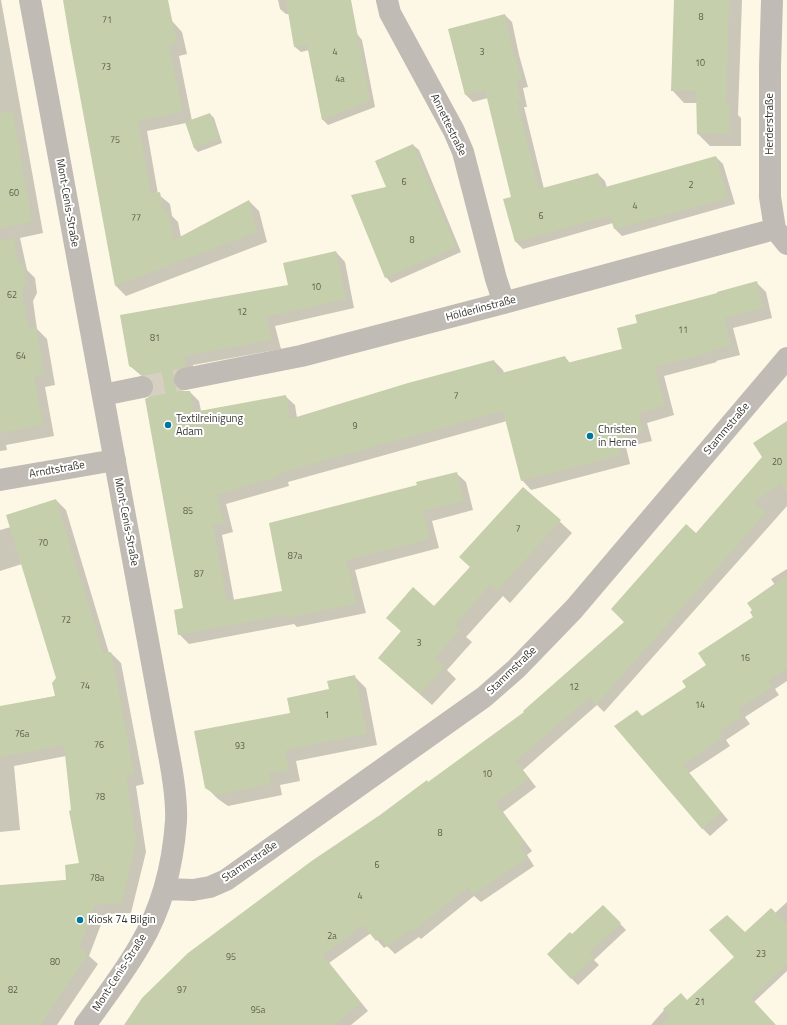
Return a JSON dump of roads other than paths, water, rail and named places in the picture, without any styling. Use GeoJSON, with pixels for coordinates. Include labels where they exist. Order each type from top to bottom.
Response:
{"type":"FeatureCollection","features":[{"type":"Feature","properties":{"kind":"street","name":"Mont-Cenis-Straße"},"geometry":{"type":"LineString","coordinates":[[30,0],[169,755],[174,786],[176,820],[172,855],[165,889],[156,913],[140,945],[85,1025]]}},
{"type":"Feature","properties":{"kind":"street","name":"Annettestraße"},"geometry":{"type":"LineString","coordinates":[[387,0],[390,13],[454,131],[463,152],[496,279],[504,303]]}},
{"type":"Feature","properties":{"kind":"street","name":"Herderstraße"},"geometry":{"type":"LineString","coordinates":[[772,0],[770,67],[770,197],[781,236]]}},
{"type":"Feature","properties":{"kind":"street","name":"Hölderlinstraße"},"geometry":{"type":"LineString","coordinates":[[185,379],[301,356],[504,303],[781,236]]}},
{"type":"Feature","properties":{"kind":"street","name":"Stammstraße"},"geometry":{"type":"LineString","coordinates":[[165,889],[193,890],[210,887],[226,880],[484,698],[516,669],[574,609],[787,358]]}},
{"type":"Feature","properties":{"kind":"street"},"geometry":{"type":"LineString","coordinates":[[103,395],[142,387]]}},
{"type":"Feature","properties":{"kind":"street","name":"Arndtstraße"},"geometry":{"type":"LineString","coordinates":[[0,480],[115,460]]}},
{"type":"Feature","properties":{"kind":"tunnel"},"geometry":{"type":"LineString","coordinates":[[142,387],[185,379]]}},
{"type":"Feature","properties":{"kind":"place","name":"Textilreinigung Adam"},"geometry":{"type":"Point","coordinates":[168,425]}},
{"type":"Feature","properties":{"kind":"place","name":"Christen in Herne"},"geometry":{"type":"Point","coordinates":[590,436]}},
{"type":"Feature","properties":{"kind":"place","name":"Kiosk 74 Bilgin"},"geometry":{"type":"Point","coordinates":[80,920]}}]}
